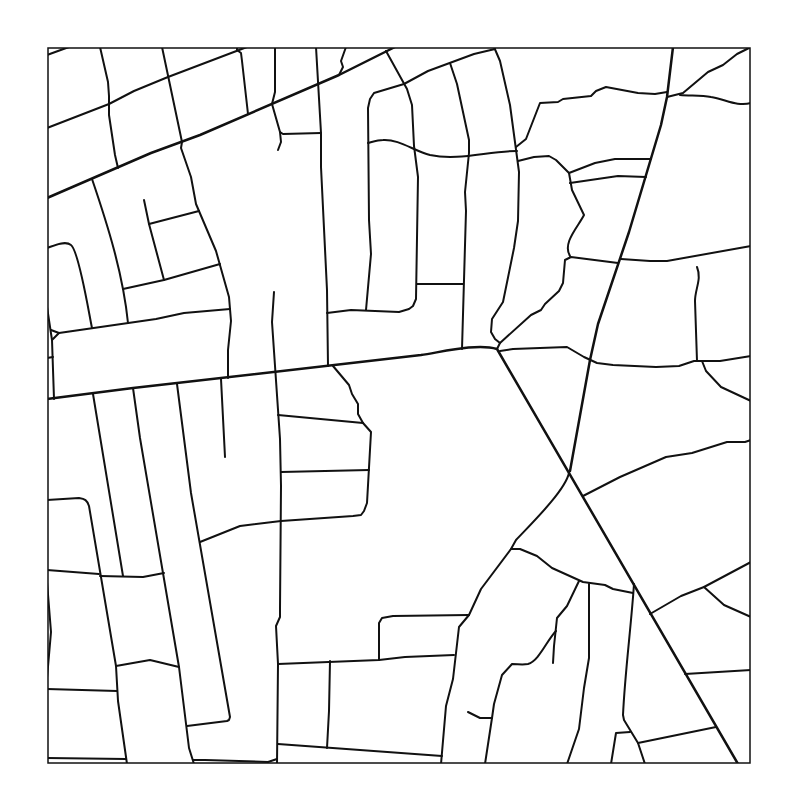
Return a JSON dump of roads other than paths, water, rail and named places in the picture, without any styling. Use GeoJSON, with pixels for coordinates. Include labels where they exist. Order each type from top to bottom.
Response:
{"type":"FeatureCollection","features":[{"type":"Feature","properties":{"kind":"street"},"geometry":{"type":"LineString","coordinates":[[47,55],[69,47]]}},
{"type":"Feature","properties":{"kind":"street"},"geometry":{"type":"LineString","coordinates":[[100,47],[108,82],[109,115],[118,168]]}},
{"type":"Feature","properties":{"kind":"street"},"geometry":{"type":"LineString","coordinates":[[162,47],[182,142],[181,148],[191,177],[194,196],[220,264],[229,297],[231,321],[228,350],[228,378]]}},
{"type":"Feature","properties":{"kind":"street"},"geometry":{"type":"LineString","coordinates":[[47,128],[109,104],[134,91],[237,48],[247,47]]}},
{"type":"Feature","properties":{"kind":"street"},"geometry":{"type":"LineString","coordinates":[[275,47],[275,92],[272,104],[280,132],[281,142],[278,150]]}},
{"type":"Feature","properties":{"kind":"street"},"geometry":{"type":"LineString","coordinates":[[316,47],[321,133],[328,366]]}},
{"type":"Feature","properties":{"kind":"street"},"geometry":{"type":"LineString","coordinates":[[339,75],[343,67],[341,60],[346,47]]}},
{"type":"Feature","properties":{"kind":"street"},"geometry":{"type":"LineString","coordinates":[[47,198],[339,75],[395,47]]}},
{"type":"Feature","properties":{"kind":"street"},"geometry":{"type":"LineString","coordinates":[[441,764],[446,706],[453,679],[459,627],[469,615],[481,589],[516,540],[561,490],[568,479],[598,324],[621,259],[661,125],[673,47]]}},
{"type":"Feature","properties":{"kind":"street"},"geometry":{"type":"LineString","coordinates":[[679,94],[708,72],[751,47]]}},
{"type":"Feature","properties":{"kind":"street"},"geometry":{"type":"LineString","coordinates":[[237,48],[242,61],[248,114]]}},
{"type":"Feature","properties":{"kind":"street"},"geometry":{"type":"LineString","coordinates":[[366,311],[371,254],[368,143],[368,108],[371,96],[404,84],[428,71],[495,48],[500,61],[510,105],[518,161],[519,189],[516,237],[503,302],[492,319],[491,326],[493,336],[500,343]]}},
{"type":"Feature","properties":{"kind":"street"},"geometry":{"type":"LineString","coordinates":[[327,313],[351,310],[399,312],[413,306],[416,299],[418,177],[414,150],[412,101],[386,51]]}},
{"type":"Feature","properties":{"kind":"street"},"geometry":{"type":"LineString","coordinates":[[450,63],[457,84],[469,140],[465,192],[466,211],[462,349]]}},
{"type":"Feature","properties":{"kind":"street"},"geometry":{"type":"LineString","coordinates":[[516,147],[526,139],[540,104],[558,102],[563,99],[591,96],[596,91],[606,88],[638,93],[655,94],[667,92]]}},
{"type":"Feature","properties":{"kind":"street"},"geometry":{"type":"LineString","coordinates":[[666,97],[679,94],[690,96],[710,96],[736,104],[751,103]]}},
{"type":"Feature","properties":{"kind":"street"},"geometry":{"type":"LineString","coordinates":[[280,132],[283,134],[321,133]]}},
{"type":"Feature","properties":{"kind":"street"},"geometry":{"type":"LineString","coordinates":[[368,143],[381,140],[390,140],[431,155],[468,157],[516,152]]}},
{"type":"Feature","properties":{"kind":"street"},"geometry":{"type":"LineString","coordinates":[[518,161],[534,157],[549,156],[556,160],[569,173],[570,183],[576,200],[584,215],[568,242],[568,253],[571,257]]}},
{"type":"Feature","properties":{"kind":"street"},"geometry":{"type":"LineString","coordinates":[[569,173],[595,163],[615,159],[651,159]]}},
{"type":"Feature","properties":{"kind":"street"},"geometry":{"type":"LineString","coordinates":[[570,183],[618,176],[646,177]]}},
{"type":"Feature","properties":{"kind":"street"},"geometry":{"type":"LineString","coordinates":[[92,179],[118,262],[128,323]]}},
{"type":"Feature","properties":{"kind":"street"},"geometry":{"type":"LineString","coordinates":[[144,200],[164,280]]}},
{"type":"Feature","properties":{"kind":"street"},"geometry":{"type":"LineString","coordinates":[[149,224],[199,211]]}},
{"type":"Feature","properties":{"kind":"street"},"geometry":{"type":"LineString","coordinates":[[47,248],[59,244],[68,243],[72,245],[82,278],[92,328]]}},
{"type":"Feature","properties":{"kind":"street"},"geometry":{"type":"LineString","coordinates":[[621,259],[650,262],[666,261],[751,246]]}},
{"type":"Feature","properties":{"kind":"street"},"geometry":{"type":"LineString","coordinates":[[619,263],[571,257],[565,260],[563,283],[560,291],[545,304],[541,310],[531,315],[500,343],[498,350],[738,764]]}},
{"type":"Feature","properties":{"kind":"street"},"geometry":{"type":"LineString","coordinates":[[123,289],[164,280],[220,264]]}},
{"type":"Feature","properties":{"kind":"street"},"geometry":{"type":"LineString","coordinates":[[697,267],[700,276],[694,301],[697,361]]}},
{"type":"Feature","properties":{"kind":"street"},"geometry":{"type":"LineString","coordinates":[[417,284],[463,284]]}},
{"type":"Feature","properties":{"kind":"street"},"geometry":{"type":"LineString","coordinates":[[274,292],[272,322],[281,472],[280,617],[276,626],[278,664],[277,764]]}},
{"type":"Feature","properties":{"kind":"street"},"geometry":{"type":"LineString","coordinates":[[47,307],[52,340],[54,399]]}},
{"type":"Feature","properties":{"kind":"street"},"geometry":{"type":"LineString","coordinates":[[51,330],[60,333],[190,312],[230,309]]}},
{"type":"Feature","properties":{"kind":"street"},"geometry":{"type":"LineString","coordinates":[[52,340],[60,333]]}},
{"type":"Feature","properties":{"kind":"street"},"geometry":{"type":"LineString","coordinates":[[47,399],[485,347],[498,350],[567,347],[590,360],[608,365],[656,367],[678,366],[692,361],[720,361],[751,356]]}},
{"type":"Feature","properties":{"kind":"street"},"geometry":{"type":"LineString","coordinates":[[47,358],[53,357]]}},
{"type":"Feature","properties":{"kind":"street"},"geometry":{"type":"LineString","coordinates":[[702,361],[706,371],[721,387],[751,401]]}},
{"type":"Feature","properties":{"kind":"street"},"geometry":{"type":"LineString","coordinates":[[200,542],[240,526],[281,521],[361,515],[366,508],[368,496],[371,432],[363,423],[358,414],[358,404],[349,385],[332,366]]}},
{"type":"Feature","properties":{"kind":"street"},"geometry":{"type":"LineString","coordinates":[[221,379],[225,457]]}},
{"type":"Feature","properties":{"kind":"street"},"geometry":{"type":"LineString","coordinates":[[178,384],[191,493],[230,718],[227,721],[187,726]]}},
{"type":"Feature","properties":{"kind":"street"},"geometry":{"type":"LineString","coordinates":[[133,388],[140,438],[179,667],[189,748],[194,764]]}},
{"type":"Feature","properties":{"kind":"street"},"geometry":{"type":"LineString","coordinates":[[93,394],[123,576]]}},
{"type":"Feature","properties":{"kind":"street"},"geometry":{"type":"LineString","coordinates":[[278,415],[363,423]]}},
{"type":"Feature","properties":{"kind":"street"},"geometry":{"type":"LineString","coordinates":[[583,496],[620,477],[666,457],[692,453],[727,442],[745,442],[751,440]]}},
{"type":"Feature","properties":{"kind":"street"},"geometry":{"type":"LineString","coordinates":[[281,472],[369,470]]}},
{"type":"Feature","properties":{"kind":"street"},"geometry":{"type":"LineString","coordinates":[[47,500],[79,498],[87,501],[116,666],[117,691],[127,764]]}},
{"type":"Feature","properties":{"kind":"street"},"geometry":{"type":"LineString","coordinates":[[511,549],[520,550],[536,556],[552,568],[579,581],[589,584],[605,585],[633,593]]}},
{"type":"Feature","properties":{"kind":"street"},"geometry":{"type":"LineString","coordinates":[[650,614],[680,596],[704,587],[751,562]]}},
{"type":"Feature","properties":{"kind":"street"},"geometry":{"type":"LineString","coordinates":[[47,570],[123,576],[151,576],[164,573]]}},
{"type":"Feature","properties":{"kind":"street"},"geometry":{"type":"LineString","coordinates":[[553,663],[557,618],[568,606],[579,581]]}},
{"type":"Feature","properties":{"kind":"street"},"geometry":{"type":"LineString","coordinates":[[47,582],[51,632],[47,678]]}},
{"type":"Feature","properties":{"kind":"street"},"geometry":{"type":"LineString","coordinates":[[567,764],[579,729],[589,658],[589,584]]}},
{"type":"Feature","properties":{"kind":"street"},"geometry":{"type":"LineString","coordinates":[[634,584],[623,715],[630,732],[638,743],[645,764]]}},
{"type":"Feature","properties":{"kind":"street"},"geometry":{"type":"LineString","coordinates":[[704,587],[724,605],[751,617]]}},
{"type":"Feature","properties":{"kind":"street"},"geometry":{"type":"LineString","coordinates":[[379,660],[379,623],[382,618],[393,616],[469,615]]}},
{"type":"Feature","properties":{"kind":"street"},"geometry":{"type":"LineString","coordinates":[[485,764],[494,704],[502,675],[512,664],[521,665],[530,663],[539,656],[550,637],[556,631]]}},
{"type":"Feature","properties":{"kind":"street"},"geometry":{"type":"LineString","coordinates":[[278,664],[455,655]]}},
{"type":"Feature","properties":{"kind":"street"},"geometry":{"type":"LineString","coordinates":[[116,666],[150,660],[179,667]]}},
{"type":"Feature","properties":{"kind":"street"},"geometry":{"type":"LineString","coordinates":[[327,748],[330,661]]}},
{"type":"Feature","properties":{"kind":"street"},"geometry":{"type":"LineString","coordinates":[[685,674],[751,670]]}},
{"type":"Feature","properties":{"kind":"street"},"geometry":{"type":"LineString","coordinates":[[47,688],[117,691]]}},
{"type":"Feature","properties":{"kind":"street"},"geometry":{"type":"LineString","coordinates":[[468,712],[480,718],[492,718]]}},
{"type":"Feature","properties":{"kind":"street"},"geometry":{"type":"LineString","coordinates":[[638,743],[716,726]]}},
{"type":"Feature","properties":{"kind":"street"},"geometry":{"type":"LineString","coordinates":[[611,764],[616,733],[630,732]]}},
{"type":"Feature","properties":{"kind":"street"},"geometry":{"type":"LineString","coordinates":[[278,744],[442,756]]}},
{"type":"Feature","properties":{"kind":"street"},"geometry":{"type":"LineString","coordinates":[[47,758],[126,759]]}},
{"type":"Feature","properties":{"kind":"street"},"geometry":{"type":"LineString","coordinates":[[193,760],[268,762],[277,758]]}}]}
